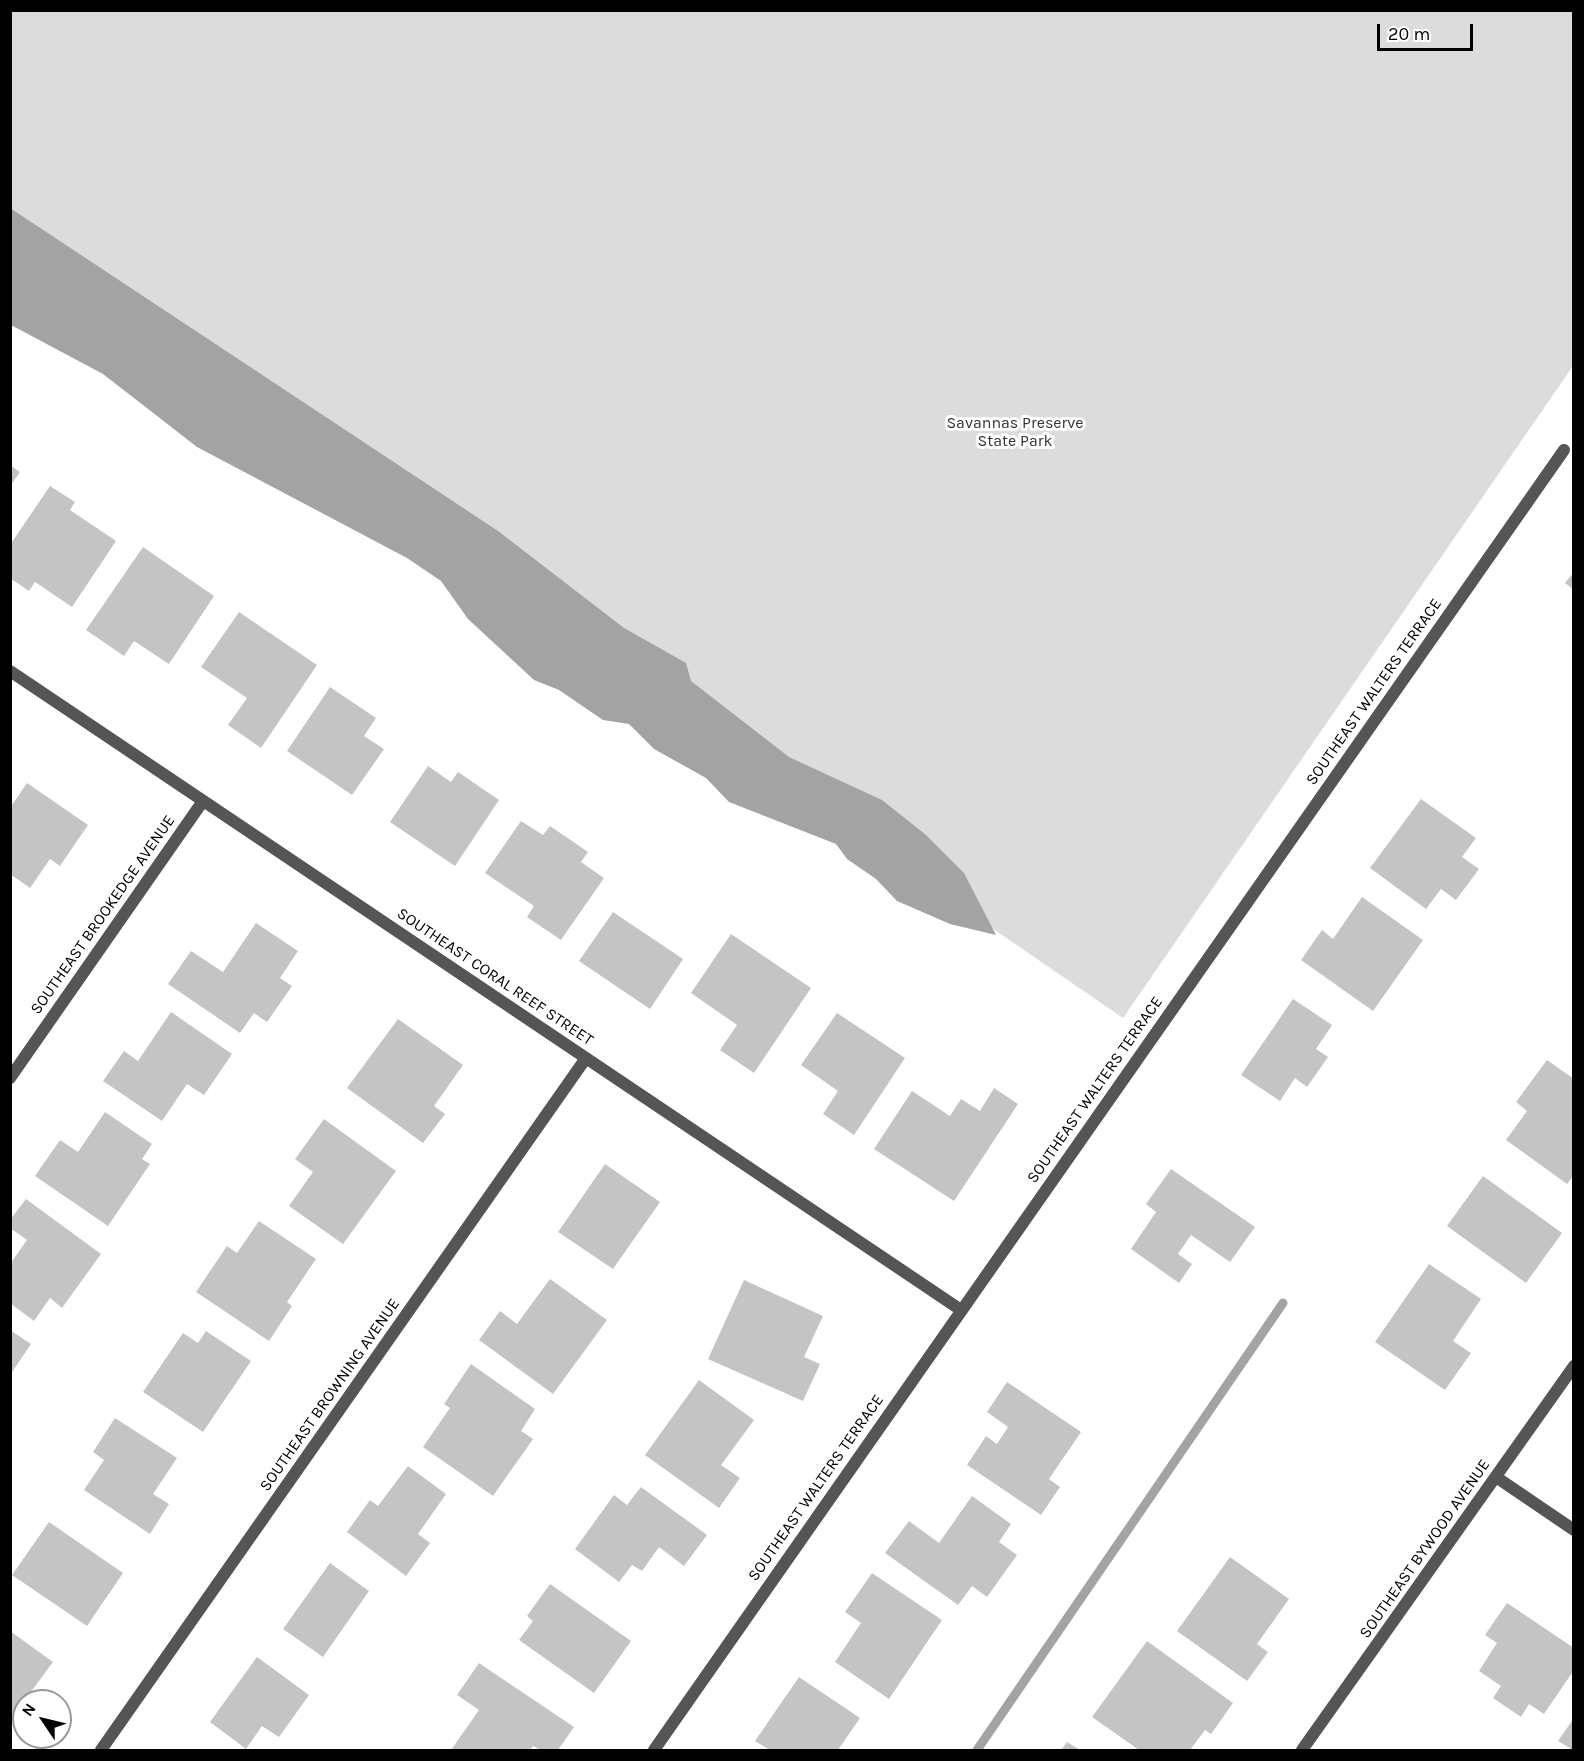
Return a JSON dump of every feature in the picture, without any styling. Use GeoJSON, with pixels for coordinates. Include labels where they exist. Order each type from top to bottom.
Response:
{"type":"FeatureCollection","features":[{"type":"Feature","properties":{"kind":"street","name":"SOUTHEAST WALTERS TERRACE"},"geometry":{"type":"LineString","coordinates":[[654,1750],[1564,450]]}},
{"type":"Feature","properties":{"kind":"street","name":"SOUTHEAST CORAL REEF STREET"},"geometry":{"type":"LineString","coordinates":[[10,671],[961,1310]]}},
{"type":"Feature","properties":{"kind":"street","name":"SOUTHEAST BROOKEDGE AVENUE"},"geometry":{"type":"LineString","coordinates":[[10,1078],[203,801]]}},
{"type":"Feature","properties":{"kind":"street","name":"SOUTHEAST BROWNING AVENUE"},"geometry":{"type":"LineString","coordinates":[[101,1750],[586,1058]]}},
{"type":"Feature","properties":{"kind":"street","name":"SOUTHEAST BYWOOD AVENUE"},"geometry":{"type":"LineString","coordinates":[[1302,1750],[1574,1366]]}},
{"type":"Feature","properties":{"kind":"street"},"geometry":{"type":"LineString","coordinates":[[1496,1477],[1574,1530]]}},
{"type":"Feature","properties":{"kind":"green space","name":"Savannas Preserve State Park"},"geometry":{"type":"Polygon","coordinates":[[[11,11],[1573,11],[1573,366],[1123,1018],[11,255],[11,11]]]}},
{"type":"Feature","properties":{"kind":"shaded area"},"geometry":{"type":"Polygon","coordinates":[[[10,208],[498,531],[624,628],[686,663],[691,681],[789,757],[882,800],[926,835],[964,873],[996,935],[950,924],[897,901],[876,879],[847,859],[836,844],[729,802],[706,778],[654,749],[629,724],[603,720],[559,690],[534,680],[468,619],[441,581],[407,558],[197,447],[103,374],[11,325],[10,208]]]}},
{"type":"Feature","properties":{"kind":"building"},"geometry":{"type":"Polygon","coordinates":[[[10,465],[20,472],[10,486],[10,465]]]}},
{"type":"Feature","properties":{"kind":"building"},"geometry":{"type":"Polygon","coordinates":[[[50,486],[75,502],[70,510],[116,541],[72,607],[35,582],[29,591],[10,578],[10,545],[50,486]]]}},
{"type":"Feature","properties":{"kind":"building"},"geometry":{"type":"Polygon","coordinates":[[[143,547],[214,596],[169,664],[134,641],[124,656],[86,630],[143,547]]]}},
{"type":"Feature","properties":{"kind":"building"},"geometry":{"type":"Polygon","coordinates":[[[1574,572],[1574,590],[1565,583],[1574,572]]]}},
{"type":"Feature","properties":{"kind":"building"},"geometry":{"type":"Polygon","coordinates":[[[239,612],[317,665],[261,748],[228,725],[247,698],[201,667],[239,612]]]}},
{"type":"Feature","properties":{"kind":"building"},"geometry":{"type":"Polygon","coordinates":[[[330,687],[376,718],[364,736],[384,749],[352,795],[287,751],[330,687]]]}},
{"type":"Feature","properties":{"kind":"building"},"geometry":{"type":"Polygon","coordinates":[[[428,766],[451,782],[458,772],[499,800],[455,866],[390,822],[428,766]]]}},
{"type":"Feature","properties":{"kind":"building"},"geometry":{"type":"Polygon","coordinates":[[[27,783],[88,825],[60,866],[50,859],[30,888],[10,874],[10,808],[27,783]]]}},
{"type":"Feature","properties":{"kind":"building"},"geometry":{"type":"Polygon","coordinates":[[[1421,799],[1476,838],[1462,857],[1479,869],[1456,900],[1441,889],[1426,909],[1370,868],[1421,799]]]}},
{"type":"Feature","properties":{"kind":"building"},"geometry":{"type":"Polygon","coordinates":[[[521,821],[543,835],[550,826],[588,852],[581,862],[604,878],[561,940],[527,917],[534,906],[485,873],[521,821]]]}},
{"type":"Feature","properties":{"kind":"building"},"geometry":{"type":"Polygon","coordinates":[[[1362,897],[1423,940],[1373,1011],[1301,960],[1322,930],[1333,939],[1362,897]]]}},
{"type":"Feature","properties":{"kind":"building"},"geometry":{"type":"Polygon","coordinates":[[[613,912],[683,959],[650,1009],[579,961],[613,912]]]}},
{"type":"Feature","properties":{"kind":"building"},"geometry":{"type":"Polygon","coordinates":[[[256,923],[298,951],[280,978],[292,986],[267,1022],[254,1013],[240,1033],[168,984],[191,951],[223,972],[256,923]]]}},
{"type":"Feature","properties":{"kind":"building"},"geometry":{"type":"Polygon","coordinates":[[[731,934],[811,988],[754,1073],[720,1050],[737,1025],[691,993],[731,934]]]}},
{"type":"Feature","properties":{"kind":"building"},"geometry":{"type":"Polygon","coordinates":[[[1293,999],[1332,1025],[1316,1049],[1328,1057],[1307,1087],[1295,1078],[1280,1101],[1241,1075],[1293,999]]]}},
{"type":"Feature","properties":{"kind":"building"},"geometry":{"type":"Polygon","coordinates":[[[171,1012],[232,1054],[204,1095],[187,1084],[162,1121],[103,1081],[124,1051],[138,1061],[171,1012]]]}},
{"type":"Feature","properties":{"kind":"building"},"geometry":{"type":"Polygon","coordinates":[[[837,1013],[905,1058],[854,1135],[823,1114],[838,1091],[801,1065],[837,1013]]]}},
{"type":"Feature","properties":{"kind":"building"},"geometry":{"type":"Polygon","coordinates":[[[398,1019],[463,1065],[434,1106],[445,1114],[423,1143],[347,1088],[398,1019]]]}},
{"type":"Feature","properties":{"kind":"building"},"geometry":{"type":"Polygon","coordinates":[[[1547,1060],[1574,1079],[1574,1175],[1567,1184],[1506,1140],[1527,1111],[1516,1102],[1547,1060]]]}},
{"type":"Feature","properties":{"kind":"building"},"geometry":{"type":"Polygon","coordinates":[[[994,1088],[1018,1104],[954,1201],[874,1149],[912,1091],[950,1116],[961,1099],[980,1111],[994,1088]]]}},
{"type":"Feature","properties":{"kind":"building"},"geometry":{"type":"Polygon","coordinates":[[[105,1112],[152,1144],[142,1159],[150,1164],[108,1226],[35,1176],[60,1140],[78,1152],[105,1112]]]}},
{"type":"Feature","properties":{"kind":"building"},"geometry":{"type":"Polygon","coordinates":[[[324,1119],[396,1171],[343,1244],[289,1206],[313,1172],[295,1159],[324,1119]]]}},
{"type":"Feature","properties":{"kind":"building"},"geometry":{"type":"Polygon","coordinates":[[[605,1164],[660,1202],[613,1269],[558,1232],[605,1164]]]}},
{"type":"Feature","properties":{"kind":"building"},"geometry":{"type":"Polygon","coordinates":[[[1171,1169],[1255,1227],[1230,1262],[1191,1235],[1178,1254],[1192,1264],[1179,1283],[1131,1249],[1156,1212],[1146,1204],[1171,1169]]]}},
{"type":"Feature","properties":{"kind":"building"},"geometry":{"type":"Polygon","coordinates":[[[1483,1176],[1562,1233],[1526,1283],[1447,1226],[1483,1176]]]}},
{"type":"Feature","properties":{"kind":"building"},"geometry":{"type":"Polygon","coordinates":[[[26,1199],[101,1254],[62,1308],[50,1298],[34,1321],[10,1303],[10,1264],[27,1240],[10,1228],[10,1220],[26,1199]]]}},
{"type":"Feature","properties":{"kind":"building"},"geometry":{"type":"Polygon","coordinates":[[[259,1221],[316,1259],[287,1302],[292,1306],[269,1341],[196,1292],[227,1246],[237,1253],[259,1221]]]}},
{"type":"Feature","properties":{"kind":"building"},"geometry":{"type":"Polygon","coordinates":[[[1429,1264],[1481,1299],[1453,1341],[1471,1353],[1445,1390],[1375,1342],[1429,1264]]]}},
{"type":"Feature","properties":{"kind":"building"},"geometry":{"type":"Polygon","coordinates":[[[550,1279],[607,1320],[553,1394],[479,1340],[500,1311],[517,1324],[550,1279]]]}},
{"type":"Feature","properties":{"kind":"building"},"geometry":{"type":"Polygon","coordinates":[[[744,1280],[823,1316],[804,1357],[820,1364],[803,1401],[708,1359],[744,1280]]]}},
{"type":"Feature","properties":{"kind":"building"},"geometry":{"type":"Polygon","coordinates":[[[10,1330],[31,1344],[10,1375],[10,1330]]]}},
{"type":"Feature","properties":{"kind":"building"},"geometry":{"type":"Polygon","coordinates":[[[206,1331],[251,1361],[203,1432],[143,1392],[183,1333],[198,1343],[206,1331]]]}},
{"type":"Feature","properties":{"kind":"building"},"geometry":{"type":"Polygon","coordinates":[[[471,1364],[535,1409],[521,1431],[533,1439],[493,1496],[423,1447],[450,1408],[444,1404],[471,1364]]]}},
{"type":"Feature","properties":{"kind":"building"},"geometry":{"type":"Polygon","coordinates":[[[699,1380],[754,1420],[721,1465],[740,1478],[719,1508],[645,1455],[699,1380]]]}},
{"type":"Feature","properties":{"kind":"building"},"geometry":{"type":"Polygon","coordinates":[[[1007,1382],[1081,1432],[1049,1479],[1060,1487],[1041,1515],[967,1465],[986,1436],[997,1444],[1008,1427],[987,1412],[1007,1382]]]}},
{"type":"Feature","properties":{"kind":"building"},"geometry":{"type":"Polygon","coordinates":[[[115,1418],[177,1458],[153,1494],[169,1504],[150,1534],[84,1490],[104,1460],[93,1452],[115,1418]]]}},
{"type":"Feature","properties":{"kind":"building"},"geometry":{"type":"Polygon","coordinates":[[[408,1466],[446,1494],[418,1534],[430,1543],[406,1576],[347,1532],[370,1500],[378,1506],[408,1466]]]}},
{"type":"Feature","properties":{"kind":"building"},"geometry":{"type":"Polygon","coordinates":[[[641,1487],[707,1535],[684,1566],[659,1547],[642,1571],[632,1565],[619,1582],[575,1549],[614,1495],[627,1505],[641,1487]]]}},
{"type":"Feature","properties":{"kind":"building"},"geometry":{"type":"Polygon","coordinates":[[[972,1496],[1011,1524],[999,1542],[1017,1555],[987,1597],[972,1586],[958,1605],[885,1553],[909,1521],[939,1543],[972,1496]]]}},
{"type":"Feature","properties":{"kind":"building"},"geometry":{"type":"Polygon","coordinates":[[[49,1522],[123,1573],[87,1626],[12,1575],[49,1522]]]}},
{"type":"Feature","properties":{"kind":"building"},"geometry":{"type":"Polygon","coordinates":[[[1230,1557],[1289,1599],[1257,1644],[1268,1652],[1247,1681],[1177,1631],[1230,1557]]]}},
{"type":"Feature","properties":{"kind":"building"},"geometry":{"type":"Polygon","coordinates":[[[330,1563],[369,1591],[323,1657],[283,1629],[330,1563]]]}},
{"type":"Feature","properties":{"kind":"building"},"geometry":{"type":"Polygon","coordinates":[[[872,1573],[942,1620],[889,1699],[835,1662],[861,1623],[845,1612],[872,1573]]]}},
{"type":"Feature","properties":{"kind":"building"},"geometry":{"type":"Polygon","coordinates":[[[550,1584],[631,1641],[594,1693],[519,1640],[533,1621],[527,1616],[550,1584]]]}},
{"type":"Feature","properties":{"kind":"building"},"geometry":{"type":"Polygon","coordinates":[[[1507,1603],[1574,1648],[1574,1670],[1544,1714],[1529,1704],[1521,1717],[1493,1698],[1501,1686],[1479,1671],[1497,1643],[1485,1635],[1507,1603]]]}},
{"type":"Feature","properties":{"kind":"building"},"geometry":{"type":"Polygon","coordinates":[[[10,1631],[53,1662],[33,1689],[12,1689],[12,1717],[10,1720],[10,1631]]]}},
{"type":"Feature","properties":{"kind":"building"},"geometry":{"type":"Polygon","coordinates":[[[1147,1641],[1233,1703],[1211,1734],[1205,1730],[1190,1750],[1139,1750],[1092,1717],[1147,1641]]]}},
{"type":"Feature","properties":{"kind":"building"},"geometry":{"type":"Polygon","coordinates":[[[257,1657],[309,1695],[279,1737],[262,1726],[246,1749],[210,1722],[257,1657]]]}},
{"type":"Feature","properties":{"kind":"building"},"geometry":{"type":"Polygon","coordinates":[[[479,1663],[574,1727],[558,1750],[541,1750],[533,1746],[530,1750],[451,1750],[479,1710],[457,1695],[479,1663]]]}},
{"type":"Feature","properties":{"kind":"building"},"geometry":{"type":"Polygon","coordinates":[[[799,1677],[860,1718],[838,1750],[770,1750],[755,1741],[799,1677]]]}},
{"type":"Feature","properties":{"kind":"building"},"geometry":{"type":"Polygon","coordinates":[[[1574,1718],[1574,1750],[1573,1750],[1558,1741],[1574,1718]]]}},
{"type":"Feature","properties":{"kind":"building"},"geometry":{"type":"Polygon","coordinates":[[[1067,1742],[1080,1750],[1061,1750],[1067,1742]]]}},
{"type":"Feature","properties":{"kind":"waterway"},"geometry":{"type":"LineString","coordinates":[[977,1750],[1283,1303]]}}]}
